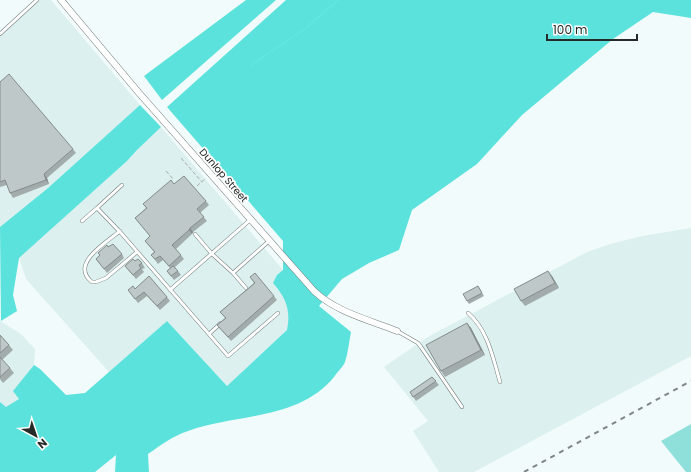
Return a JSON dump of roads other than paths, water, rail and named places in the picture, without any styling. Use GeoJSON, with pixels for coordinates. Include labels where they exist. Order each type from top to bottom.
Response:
{"type":"FeatureCollection","features":[{"type":"Feature","properties":{"kind":"street","name":"Dunlop Street"},"geometry":{"type":"LineString","coordinates":[[60,0],[308,285],[336,308],[397,331]]}},
{"type":"Feature","properties":{"kind":"lane"},"geometry":{"type":"LineString","coordinates":[[0,34],[37,0]]}},
{"type":"Feature","properties":{"kind":"lane"},"geometry":{"type":"LineString","coordinates":[[82,221],[122,185]]}},
{"type":"Feature","properties":{"kind":"lane"},"geometry":{"type":"LineString","coordinates":[[96,208],[120,232],[228,356],[278,313]]}},
{"type":"Feature","properties":{"kind":"lane"},"geometry":{"type":"LineString","coordinates":[[170,290],[250,220]]}},
{"type":"Feature","properties":{"kind":"lane"},"geometry":{"type":"LineString","coordinates":[[120,232],[94,252],[85,262],[84,271],[88,279],[92,282],[100,281],[137,252]]}},
{"type":"Feature","properties":{"kind":"lane"},"geometry":{"type":"LineString","coordinates":[[195,234],[212,254],[233,272],[246,288]]}},
{"type":"Feature","properties":{"kind":"lane"},"geometry":{"type":"LineString","coordinates":[[233,272],[269,241]]}},
{"type":"Feature","properties":{"kind":"lane"},"geometry":{"type":"LineString","coordinates":[[468,313],[478,322],[487,342],[500,382]]}},
{"type":"Feature","properties":{"kind":"lane"},"geometry":{"type":"LineString","coordinates":[[209,334],[224,321]]}},
{"type":"Feature","properties":{"kind":"lane"},"geometry":{"type":"LineString","coordinates":[[397,331],[418,343],[462,407]]}},
{"type":"Feature","properties":{"kind":"waterway"},"geometry":{"type":"LineString","coordinates":[[251,65],[305,29],[338,0]]}},
{"type":"Feature","properties":{"kind":"railway"},"geometry":{"type":"LineString","coordinates":[[524,472],[691,381]]}}]}
